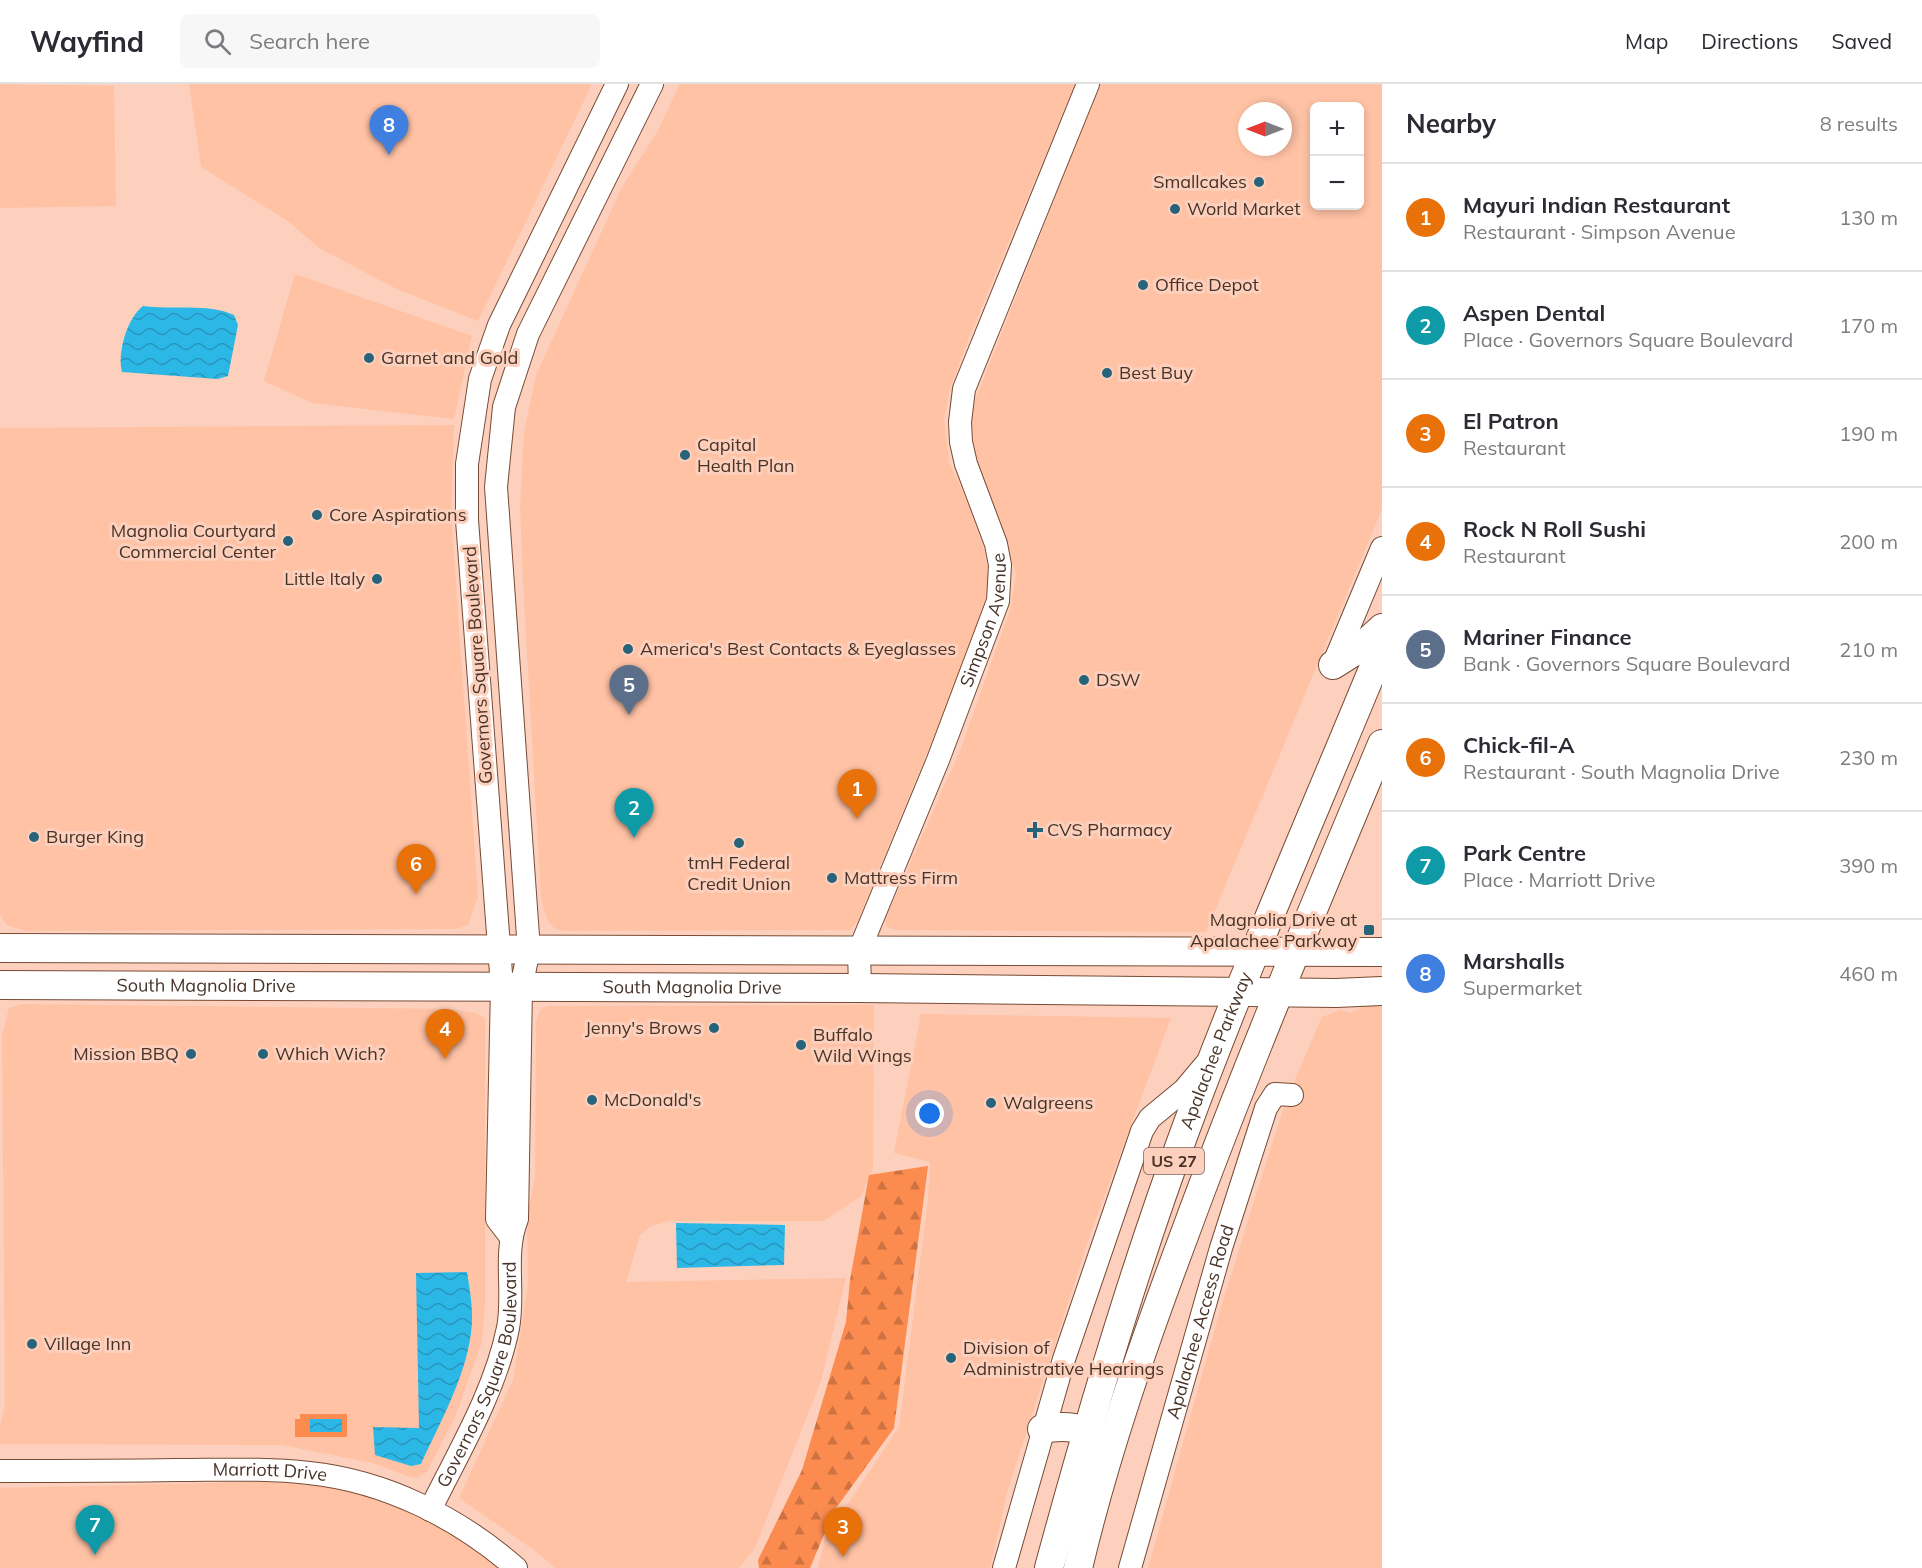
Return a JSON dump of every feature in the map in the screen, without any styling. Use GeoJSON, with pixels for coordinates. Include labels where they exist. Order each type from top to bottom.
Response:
{"type":"FeatureCollection","features":[{"type":"Feature","properties":{"kind":"main road"},"geometry":{"type":"LineString","coordinates":[[1333,665],[1360,648],[1382,627]]}},
{"type":"Feature","properties":{"kind":"main road","name":"Apalachee Parkway"},"geometry":{"type":"LineString","coordinates":[[1049,1568],[1086,1431],[1139,1262],[1220,1040],[1382,647]]}},
{"type":"Feature","properties":{"kind":"main road","name":"Apalachee Parkway"},"geometry":{"type":"LineString","coordinates":[[1078,1568],[1104,1470],[1155,1314],[1240,1085],[1382,744]]}},
{"type":"Feature","properties":{"kind":"main road","name":"South Magnolia Drive"},"geometry":{"type":"LineString","coordinates":[[0,948],[1382,952]]}},
{"type":"Feature","properties":{"kind":"main road","name":"South Magnolia Drive"},"geometry":{"type":"LineString","coordinates":[[0,986],[1382,991]]}},
{"type":"Feature","properties":{"kind":"main road"},"geometry":{"type":"LineString","coordinates":[[1042,1430],[1066,1427],[1086,1431],[1094,1436],[1100,1445],[1104,1470]]}},
{"type":"Feature","properties":{"kind":"main road"},"geometry":{"type":"LineString","coordinates":[[1028,1568],[1049,1537],[1068,1499]]}},
{"type":"Feature","properties":{"kind":"street","name":"Governors Square Boulevard"},"geometry":{"type":"LineString","coordinates":[[430,1510],[496,1374],[508,1326],[510,1236],[497,1219],[511,987],[498,951],[467,520],[467,464],[480,380],[499,326],[617,84]]}},
{"type":"Feature","properties":{"kind":"street","name":"Governors Square Boulevard"},"geometry":{"type":"LineString","coordinates":[[511,987],[530,950],[495,487],[504,407],[528,334],[652,84]]}},
{"type":"Feature","properties":{"kind":"street","name":"Simpson Avenue"},"geometry":{"type":"LineString","coordinates":[[860,988],[859,951],[938,760],[998,602],[1000,565],[996,544],[966,464],[961,442],[960,422],[964,389],[1088,84]]}},
{"type":"Feature","properties":{"kind":"street"},"geometry":{"type":"LineString","coordinates":[[587,146],[621,149]]}},
{"type":"Feature","properties":{"kind":"street"},"geometry":{"type":"LineString","coordinates":[[587,146],[609,173]]}},
{"type":"Feature","properties":{"kind":"street"},"geometry":{"type":"LineString","coordinates":[[480,380],[510,389]]}},
{"type":"Feature","properties":{"kind":"street"},"geometry":{"type":"LineString","coordinates":[[1333,665],[1382,548]]}},
{"type":"Feature","properties":{"kind":"street"},"geometry":{"type":"LineString","coordinates":[[475,629],[507,628]]}},
{"type":"Feature","properties":{"kind":"street"},"geometry":{"type":"LineString","coordinates":[[1004,1568],[1042,1430],[1088,1283],[1142,1131],[1150,1118],[1191,1082],[1220,1040]]}},
{"type":"Feature","properties":{"kind":"street","name":"Apalachee Access Road"},"geometry":{"type":"LineString","coordinates":[[1130,1568],[1221,1248],[1266,1107],[1275,1094],[1292,1095]]}},
{"type":"Feature","properties":{"kind":"street","name":"Marriott Drive"},"geometry":{"type":"LineString","coordinates":[[0,1471],[250,1470],[310,1473],[352,1481],[404,1497],[489,1544],[516,1568]]}},
{"type":"Feature","properties":{"kind":"shaded area"},"geometry":{"type":"Polygon","coordinates":[[[0,84],[114,86],[116,206],[0,208],[0,84]]]}},
{"type":"Feature","properties":{"kind":"shaded area"},"geometry":{"type":"Polygon","coordinates":[[[189,84],[592,84],[478,321],[397,289],[319,248],[288,221],[201,167],[189,84]]]}},
{"type":"Feature","properties":{"kind":"shaded area"},"geometry":{"type":"Polygon","coordinates":[[[680,84],[1075,84],[972,330],[950,388],[944,419],[949,462],[967,501],[985,553],[989,580],[986,598],[973,642],[857,922],[850,930],[561,931],[553,927],[547,919],[541,897],[520,506],[524,432],[536,375],[622,187],[657,132],[680,84]]]}},
{"type":"Feature","properties":{"kind":"shaded area"},"geometry":{"type":"Polygon","coordinates":[[[1100,84],[1382,84],[1382,509],[1206,932],[895,930],[887,927],[885,920],[961,748],[1010,610],[1016,574],[976,457],[971,428],[974,403],[1100,84]]]}},
{"type":"Feature","properties":{"kind":"shaded area","name":"Garnet and Gold"},"geometry":{"type":"Polygon","coordinates":[[[295,274],[472,336],[454,419],[312,403],[264,381],[295,274]]]}},
{"type":"Feature","properties":{"kind":"shaded area"},"geometry":{"type":"Polygon","coordinates":[[[454,425],[451,513],[478,897],[468,925],[456,929],[25,931],[7,925],[0,915],[0,428],[454,425]]]}},
{"type":"Feature","properties":{"kind":"shaded area"},"geometry":{"type":"Polygon","coordinates":[[[22,1004],[450,1009],[477,1013],[485,1019],[485,1305],[482,1342],[455,1417],[427,1472],[417,1478],[373,1463],[282,1445],[0,1444],[0,1425],[5,1404],[2,1035],[9,1008],[22,1004]]]}},
{"type":"Feature","properties":{"kind":"shaded area"},"geometry":{"type":"Polygon","coordinates":[[[1368,1004],[1382,1007],[1382,1568],[1148,1568],[1221,1307],[1285,1103],[1322,1017],[1340,1010],[1350,1013],[1368,1004]]]}},
{"type":"Feature","properties":{"kind":"shaded area"},"geometry":{"type":"Polygon","coordinates":[[[874,1005],[873,1169],[861,1196],[824,1221],[670,1221],[651,1226],[640,1235],[626,1282],[846,1278],[821,1381],[755,1548],[739,1568],[555,1568],[534,1550],[459,1498],[513,1380],[528,1284],[527,1215],[535,1178],[536,1022],[540,1010],[548,1006],[874,1005]]]}},
{"type":"Feature","properties":{"kind":"shaded area"},"geometry":{"type":"Polygon","coordinates":[[[921,1014],[1171,1018],[1091,1232],[1008,1489],[990,1568],[818,1568],[825,1538],[899,1427],[928,1199],[930,1162],[894,1153],[921,1014]]]}},
{"type":"Feature","properties":{"kind":"shaded area"},"geometry":{"type":"Polygon","coordinates":[[[258,1482],[339,1486],[376,1497],[441,1527],[487,1555],[501,1568],[0,1568],[0,1488],[258,1482]]]}},
{"type":"Feature","properties":{"kind":"green space"},"geometry":{"type":"Polygon","coordinates":[[[928,1166],[894,1428],[834,1511],[810,1568],[759,1568],[758,1560],[802,1470],[846,1322],[850,1280],[869,1175],[928,1166]]]}},
{"type":"Feature","properties":{"kind":"green space"},"geometry":{"type":"Polygon","coordinates":[[[300,1414],[347,1414],[347,1437],[295,1437],[295,1419],[300,1419],[300,1414]]]}},
{"type":"Feature","properties":{"kind":"water"},"geometry":{"type":"Polygon","coordinates":[[[143,306],[213,309],[234,315],[238,325],[228,376],[218,379],[122,372],[121,355],[125,336],[132,319],[143,306]]]}},
{"type":"Feature","properties":{"kind":"water"},"geometry":{"type":"Polygon","coordinates":[[[676,1223],[785,1225],[784,1265],[677,1268],[676,1223]]]}},
{"type":"Feature","properties":{"kind":"water"},"geometry":{"type":"Polygon","coordinates":[[[467,1272],[472,1318],[468,1350],[458,1384],[421,1464],[411,1466],[375,1455],[373,1427],[419,1428],[416,1273],[467,1272]]]}},
{"type":"Feature","properties":{"kind":"water"},"geometry":{"type":"Polygon","coordinates":[[[310,1419],[342,1419],[342,1432],[310,1432],[310,1419]]]}},
{"type":"Feature","properties":{"kind":"place","name":"Marshalls"},"geometry":{"type":"Point","coordinates":[389,155]}},
{"type":"Feature","properties":{"kind":"place","name":"Smallcakes"},"geometry":{"type":"Point","coordinates":[1259,182]}},
{"type":"Feature","properties":{"kind":"place","name":"World Market"},"geometry":{"type":"Point","coordinates":[1175,209]}},
{"type":"Feature","properties":{"kind":"place","name":"Office Depot"},"geometry":{"type":"Point","coordinates":[1143,285]}},
{"type":"Feature","properties":{"kind":"place","name":"Garnet and Gold"},"geometry":{"type":"Point","coordinates":[369,358]}},
{"type":"Feature","properties":{"kind":"place","name":"Best Buy"},"geometry":{"type":"Point","coordinates":[1107,373]}},
{"type":"Feature","properties":{"kind":"place","name":"Capital Health Plan"},"geometry":{"type":"Point","coordinates":[685,455]}},
{"type":"Feature","properties":{"kind":"place","name":"Core Aspirations"},"geometry":{"type":"Point","coordinates":[317,515]}},
{"type":"Feature","properties":{"kind":"place","name":"Magnolia Courtyard Commercial Center"},"geometry":{"type":"Point","coordinates":[288,541]}},
{"type":"Feature","properties":{"kind":"place","name":"Little Italy"},"geometry":{"type":"Point","coordinates":[377,579]}},
{"type":"Feature","properties":{"kind":"place","name":"America's Best Contacts & Eyeglasses"},"geometry":{"type":"Point","coordinates":[628,649]}},
{"type":"Feature","properties":{"kind":"place","name":"DSW"},"geometry":{"type":"Point","coordinates":[1084,680]}},
{"type":"Feature","properties":{"kind":"place","name":"Mariner Finance"},"geometry":{"type":"Point","coordinates":[629,715]}},
{"type":"Feature","properties":{"kind":"place","name":"Mayuri Indian Restaurant"},"geometry":{"type":"Point","coordinates":[857,819]}},
{"type":"Feature","properties":{"kind":"place","name":"CVS Pharmacy"},"geometry":{"type":"Point","coordinates":[1035,830]}},
{"type":"Feature","properties":{"kind":"place","name":"Burger King"},"geometry":{"type":"Point","coordinates":[34,837]}},
{"type":"Feature","properties":{"kind":"place","name":"Aspen Dental"},"geometry":{"type":"Point","coordinates":[634,838]}},
{"type":"Feature","properties":{"kind":"place","name":"tmH Federal Credit Union"},"geometry":{"type":"Point","coordinates":[739,843]}},
{"type":"Feature","properties":{"kind":"place","name":"Mattress Firm"},"geometry":{"type":"Point","coordinates":[832,878]}},
{"type":"Feature","properties":{"kind":"place","name":"Chick-fil-A"},"geometry":{"type":"Point","coordinates":[416,894]}},
{"type":"Feature","properties":{"kind":"place","name":"Magnolia Drive at Apalachee Parkway"},"geometry":{"type":"Point","coordinates":[1369,930]}},
{"type":"Feature","properties":{"kind":"place","name":"Jenny's Brows"},"geometry":{"type":"Point","coordinates":[714,1028]}},
{"type":"Feature","properties":{"kind":"place","name":"Buffalo Wild Wings"},"geometry":{"type":"Point","coordinates":[801,1045]}},
{"type":"Feature","properties":{"kind":"place","name":"Mission BBQ"},"geometry":{"type":"Point","coordinates":[191,1054]}},
{"type":"Feature","properties":{"kind":"place","name":"Which Wich?"},"geometry":{"type":"Point","coordinates":[263,1054]}},
{"type":"Feature","properties":{"kind":"place","name":"Rock N Roll Sushi"},"geometry":{"type":"Point","coordinates":[445,1059]}},
{"type":"Feature","properties":{"kind":"place","name":"McDonald's"},"geometry":{"type":"Point","coordinates":[592,1100]}},
{"type":"Feature","properties":{"kind":"place","name":"Walgreens"},"geometry":{"type":"Point","coordinates":[991,1103]}},
{"type":"Feature","properties":{"kind":"place","name":"Village Inn"},"geometry":{"type":"Point","coordinates":[32,1344]}},
{"type":"Feature","properties":{"kind":"place","name":"Division of Administrative Hearings"},"geometry":{"type":"Point","coordinates":[951,1358]}},
{"type":"Feature","properties":{"kind":"place","name":"Park Centre"},"geometry":{"type":"Point","coordinates":[95,1555]}},
{"type":"Feature","properties":{"kind":"place","name":"El Patron"},"geometry":{"type":"Point","coordinates":[843,1557]}}]}
